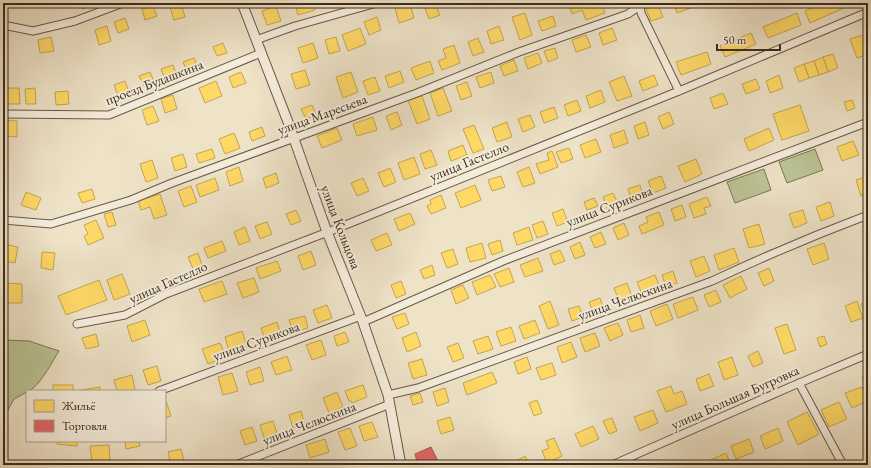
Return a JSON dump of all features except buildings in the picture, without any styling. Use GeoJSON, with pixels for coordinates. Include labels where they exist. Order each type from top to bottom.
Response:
{"type":"FeatureCollection","features":[{"type":"Feature","properties":{"kind":"street"},"geometry":{"type":"LineString","coordinates":[[3,25],[33,31],[75,21],[123,3]]}},
{"type":"Feature","properties":{"kind":"street","name":"улица Кольцова"},"geometry":{"type":"LineString","coordinates":[[242,3],[294,138],[327,232],[362,319],[389,400],[401,465]]}},
{"type":"Feature","properties":{"kind":"street"},"geometry":{"type":"LineString","coordinates":[[256,40],[295,26],[377,3]]}},
{"type":"Feature","properties":{"kind":"street"},"geometry":{"type":"LineString","coordinates":[[641,4],[641,13],[679,91]]}},
{"type":"Feature","properties":{"kind":"street","name":"улица Маресьева"},"geometry":{"type":"LineString","coordinates":[[3,220],[51,224],[131,200],[172,183],[417,93],[519,52],[628,14],[641,4]]}},
{"type":"Feature","properties":{"kind":"street","name":"улица Гастелло"},"geometry":{"type":"LineString","coordinates":[[77,324],[125,315],[166,294],[327,232],[679,91],[868,12]]}},
{"type":"Feature","properties":{"kind":"street","name":"проезд Будашкина"},"geometry":{"type":"LineString","coordinates":[[3,114],[109,115],[262,53]]}},
{"type":"Feature","properties":{"kind":"street","name":"улица Сурикова"},"geometry":{"type":"LineString","coordinates":[[163,390],[362,319],[503,261],[868,122]]}},
{"type":"Feature","properties":{"kind":"street","name":"улица Челюскина"},"geometry":{"type":"LineString","coordinates":[[236,465],[418,388],[712,281],[746,264],[868,215]]}},
{"type":"Feature","properties":{"kind":"street","name":"улица Большая Бугровка"},"geometry":{"type":"LineString","coordinates":[[612,465],[868,354]]}},
{"type":"Feature","properties":{"kind":"street"},"geometry":{"type":"LineString","coordinates":[[799,383],[843,465]]}},
{"type":"Feature","properties":{"kind":"green space"},"geometry":{"type":"Polygon","coordinates":[[[815,149],[823,170],[787,183],[779,162],[815,149]]]}},
{"type":"Feature","properties":{"kind":"green space"},"geometry":{"type":"Polygon","coordinates":[[[764,169],[771,190],[735,203],[727,182],[764,169]]]}},
{"type":"Feature","properties":{"kind":"green space"},"geometry":{"type":"Polygon","coordinates":[[[3,340],[29,341],[59,351],[36,386],[26,390],[26,393],[14,399],[3,419],[3,340]]]}}]}
